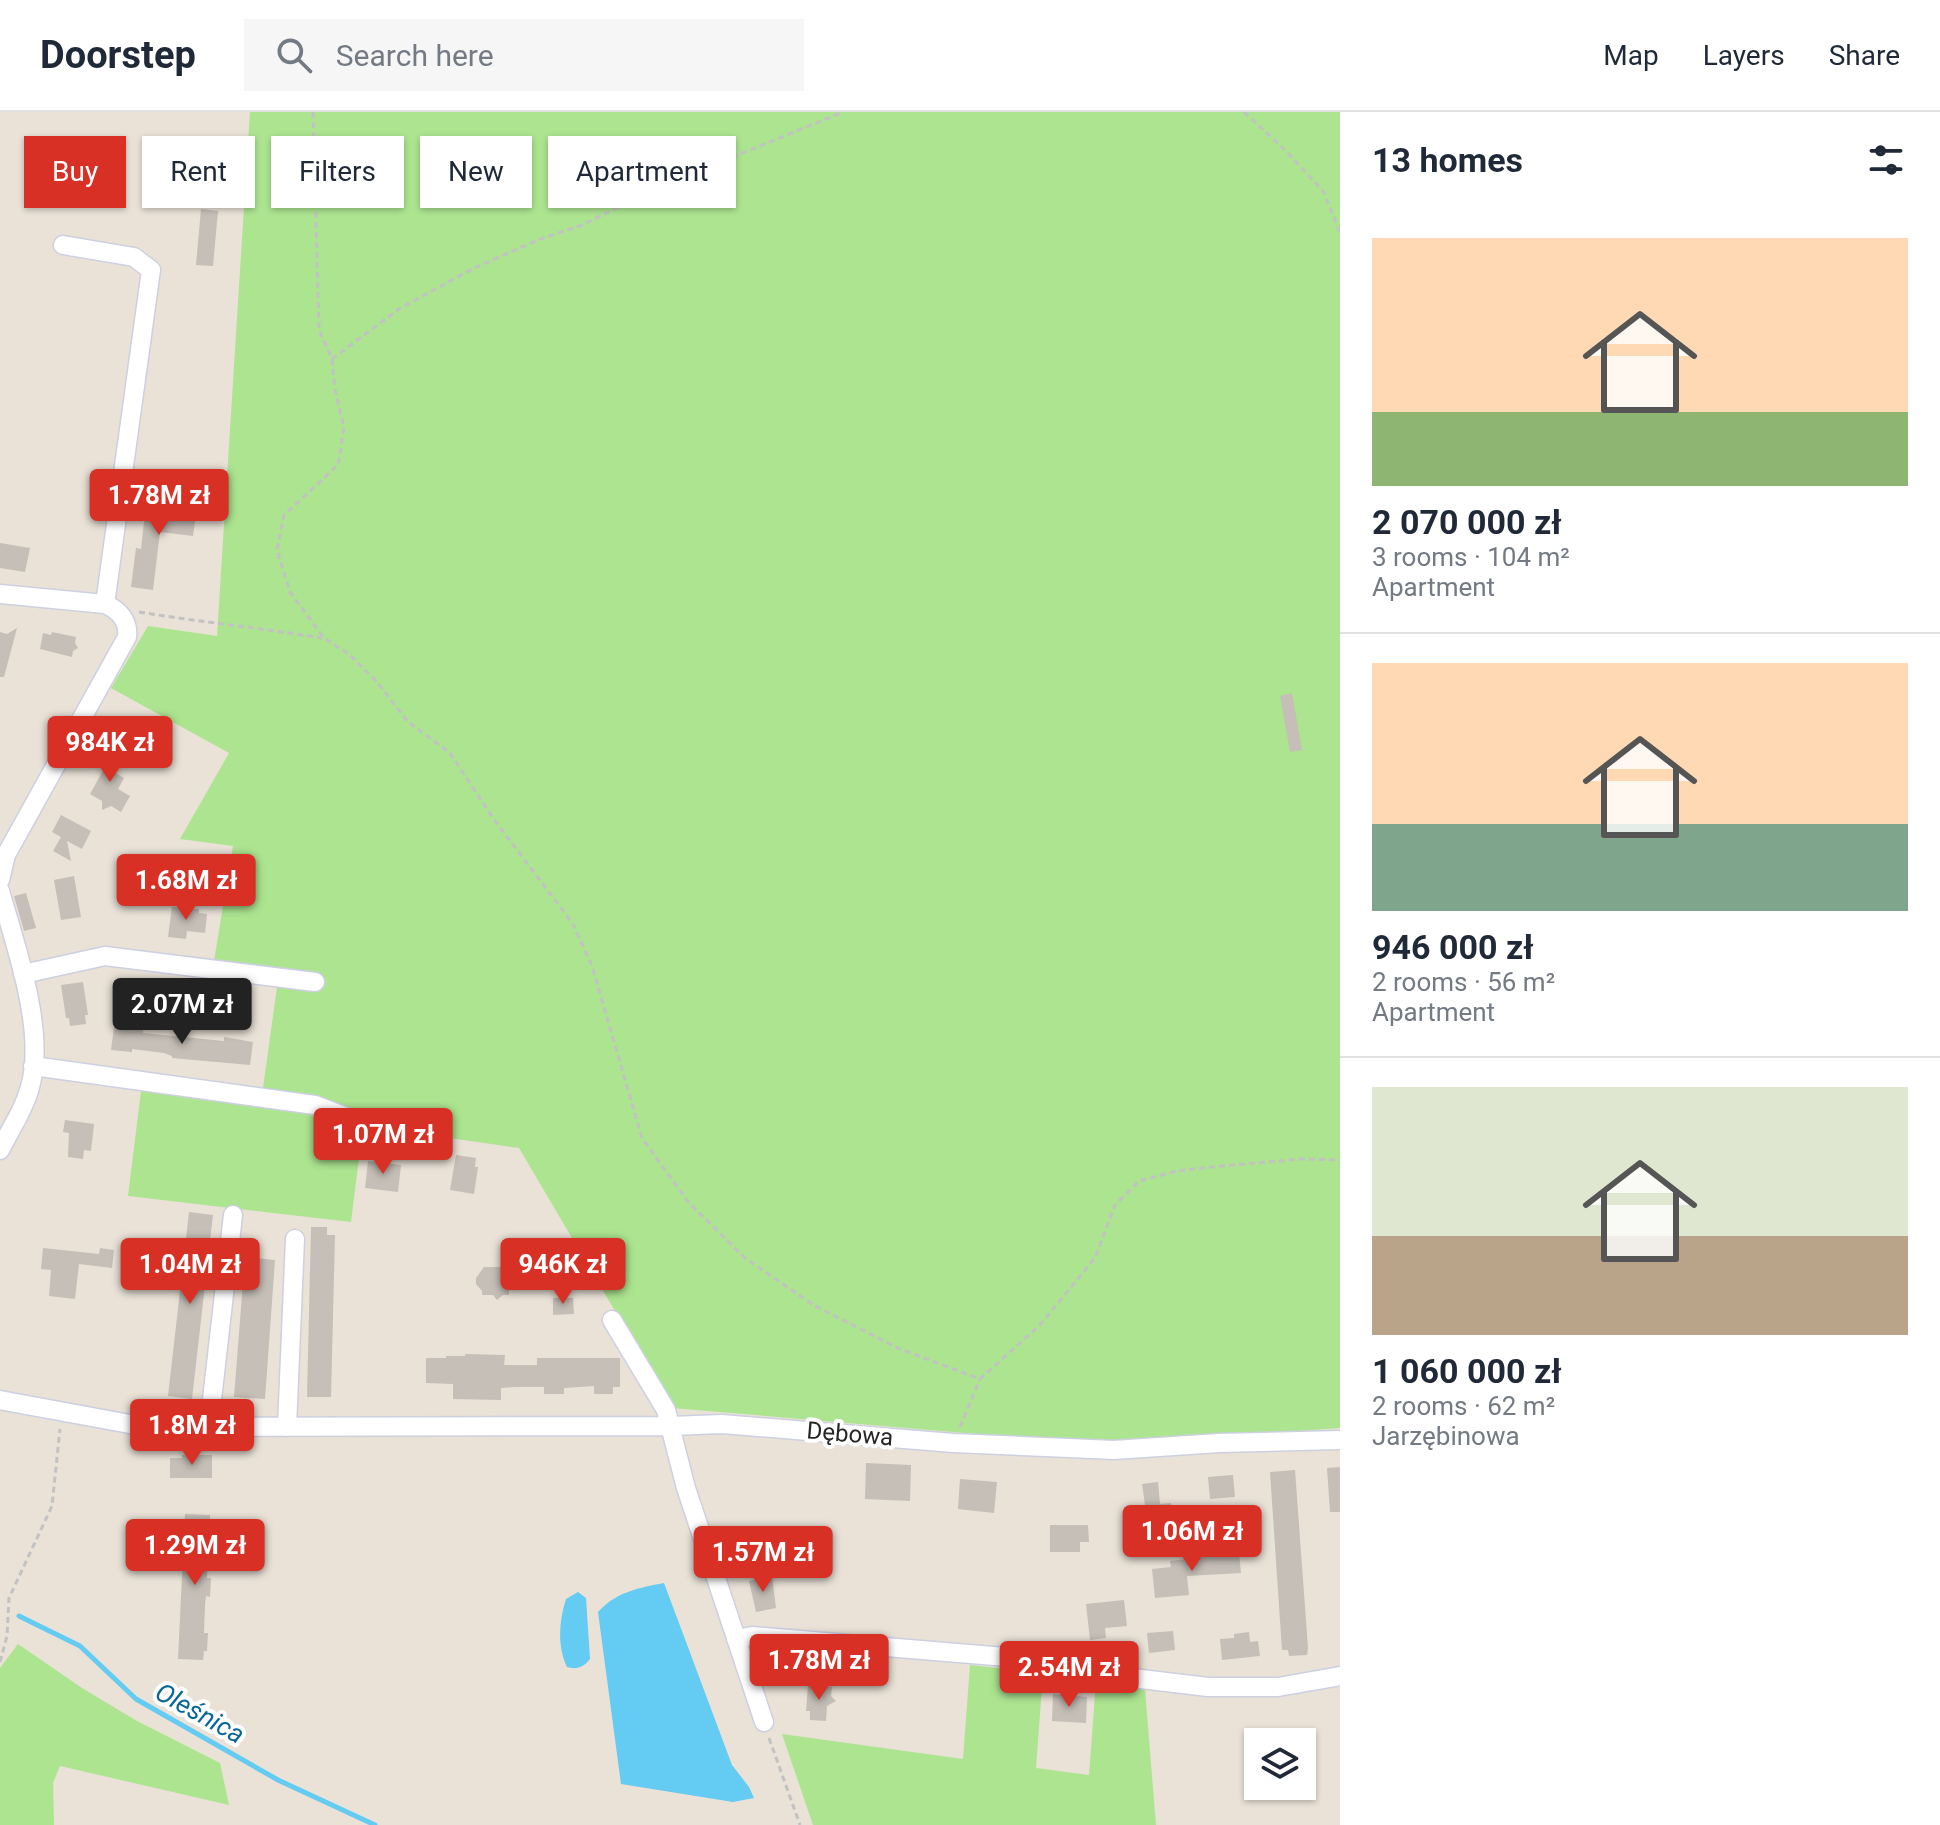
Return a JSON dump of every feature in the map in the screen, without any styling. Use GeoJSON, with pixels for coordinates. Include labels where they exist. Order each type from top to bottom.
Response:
{"type":"FeatureCollection","features":[{"type":"Feature","properties":{"kind":"street"},"geometry":{"type":"LineString","coordinates":[[63,245],[134,257],[151,270],[112,609]]}},
{"type":"Feature","properties":{"kind":"street"},"geometry":{"type":"LineString","coordinates":[[0,594],[112,609],[128,629],[127,637],[6,855],[0,880]]}},
{"type":"Feature","properties":{"kind":"street"},"geometry":{"type":"LineString","coordinates":[[0,891],[33,1023],[33,1066],[28,1094],[0,1150]]}},
{"type":"Feature","properties":{"kind":"street"},"geometry":{"type":"LineString","coordinates":[[23,974],[105,956],[315,982]]}},
{"type":"Feature","properties":{"kind":"street"},"geometry":{"type":"LineString","coordinates":[[33,1066],[315,1105],[400,1138],[418,1141]]}},
{"type":"Feature","properties":{"kind":"street"},"geometry":{"type":"LineString","coordinates":[[209,1426],[233,1215]]}},
{"type":"Feature","properties":{"kind":"street"},"geometry":{"type":"LineString","coordinates":[[287,1427],[295,1239]]}},
{"type":"Feature","properties":{"kind":"street"},"geometry":{"type":"LineString","coordinates":[[612,1320],[666,1410],[686,1488],[764,1722]]}},
{"type":"Feature","properties":{"kind":"street","name":"Dębowa"},"geometry":{"type":"LineString","coordinates":[[0,1400],[146,1427],[722,1424],[953,1443],[1114,1450],[1340,1440]]}},
{"type":"Feature","properties":{"kind":"street"},"geometry":{"type":"LineString","coordinates":[[736,1639],[752,1636],[1030,1659],[1141,1679],[1208,1687],[1278,1687],[1340,1676]]}},
{"type":"Feature","properties":{"kind":"path"},"geometry":{"type":"LineString","coordinates":[[313,112],[319,330],[332,359],[335,390],[344,427],[338,465],[284,515],[277,550],[290,592],[324,638],[350,655],[378,683],[407,721],[450,753],[493,818],[573,924],[592,966],[642,1138],[689,1203],[745,1258],[815,1306],[900,1349],[980,1379]]}},
{"type":"Feature","properties":{"kind":"path"},"geometry":{"type":"LineString","coordinates":[[332,359],[399,309],[472,269],[843,112]]}},
{"type":"Feature","properties":{"kind":"path"},"geometry":{"type":"LineString","coordinates":[[1244,112],[1323,191],[1340,232]]}},
{"type":"Feature","properties":{"kind":"path"},"geometry":{"type":"LineString","coordinates":[[112,609],[263,627],[324,638]]}},
{"type":"Feature","properties":{"kind":"path"},"geometry":{"type":"LineString","coordinates":[[953,1443],[980,1379],[1040,1325],[1095,1258],[1115,1205],[1139,1181],[1177,1171],[1211,1167],[1301,1159],[1340,1160]]}},
{"type":"Feature","properties":{"kind":"path"},"geometry":{"type":"LineString","coordinates":[[0,1662],[5,1645],[9,1598],[52,1506],[62,1413]]}},
{"type":"Feature","properties":{"kind":"path"},"geometry":{"type":"LineString","coordinates":[[764,1722],[800,1825]]}},
{"type":"Feature","properties":{"kind":"green space"},"geometry":{"type":"Polygon","coordinates":[[[250,112],[1340,112],[1340,1428],[1107,1445],[672,1408],[519,1148],[436,1136],[415,1124],[414,1130],[403,1129],[308,1094],[263,1088],[277,987],[211,979],[233,846],[180,839],[229,753],[111,688],[148,626],[217,636],[244,208],[255,208],[255,136],[248,136],[250,112]]]}},
{"type":"Feature","properties":{"kind":"green space"},"geometry":{"type":"Polygon","coordinates":[[[141,1091],[306,1113],[362,1134],[351,1222],[128,1196],[141,1091]]]}},
{"type":"Feature","properties":{"kind":"green space"},"geometry":{"type":"Polygon","coordinates":[[[18,1644],[137,1721],[220,1763],[229,1805],[60,1766],[53,1783],[54,1825],[0,1825],[0,1668],[18,1644]]]}},
{"type":"Feature","properties":{"kind":"green space"},"geometry":{"type":"Polygon","coordinates":[[[970,1665],[1043,1673],[1036,1768],[1089,1775],[1096,1681],[1145,1690],[1156,1825],[813,1825],[782,1734],[963,1759],[970,1665]]]}},
{"type":"Feature","properties":{"kind":"water"},"geometry":{"type":"Polygon","coordinates":[[[664,1583],[732,1765],[754,1798],[733,1802],[621,1784],[598,1612],[620,1595],[664,1583]]]}},
{"type":"Feature","properties":{"kind":"water"},"geometry":{"type":"Polygon","coordinates":[[[578,1592],[586,1598],[590,1659],[583,1666],[574,1668],[567,1667],[560,1633],[566,1599],[578,1592]]]}},
{"type":"Feature","properties":{"kind":"building"},"geometry":{"type":"Polygon","coordinates":[[[201,209],[218,211],[213,266],[196,265],[201,209]]]}},
{"type":"Feature","properties":{"kind":"building"},"geometry":{"type":"Polygon","coordinates":[[[160,493],[182,496],[180,512],[196,514],[193,536],[160,532],[153,590],[131,587],[136,548],[141,549],[145,513],[157,515],[160,493]]]}},
{"type":"Feature","properties":{"kind":"building"},"geometry":{"type":"Polygon","coordinates":[[[0,543],[30,548],[25,572],[0,568],[0,543]]]}},
{"type":"Feature","properties":{"kind":"building"},"geometry":{"type":"Polygon","coordinates":[[[17,628],[4,677],[0,677],[0,632],[7,634],[17,628]]]}},
{"type":"Feature","properties":{"kind":"building"},"geometry":{"type":"Polygon","coordinates":[[[52,632],[76,637],[78,648],[73,651],[72,657],[40,649],[43,633],[51,635],[52,632]]]}},
{"type":"Feature","properties":{"kind":"building"},"geometry":{"type":"Polygon","coordinates":[[[1292,693],[1302,750],[1290,752],[1280,696],[1292,693]]]}},
{"type":"Feature","properties":{"kind":"building"},"geometry":{"type":"Polygon","coordinates":[[[108,750],[123,759],[115,773],[124,778],[118,789],[130,796],[121,812],[111,806],[102,810],[102,801],[90,794],[105,767],[100,764],[108,750]]]}},
{"type":"Feature","properties":{"kind":"building"},"geometry":{"type":"Polygon","coordinates":[[[61,815],[91,831],[82,849],[67,841],[71,861],[53,851],[61,837],[52,832],[61,815]]]}},
{"type":"Feature","properties":{"kind":"building"},"geometry":{"type":"Polygon","coordinates":[[[74,876],[81,917],[61,920],[54,880],[74,876]]]}},
{"type":"Feature","properties":{"kind":"building"},"geometry":{"type":"Polygon","coordinates":[[[26,893],[36,928],[24,931],[14,896],[26,893]]]}},
{"type":"Feature","properties":{"kind":"building"},"geometry":{"type":"Polygon","coordinates":[[[172,907],[199,909],[199,913],[207,914],[205,933],[187,931],[186,939],[168,937],[172,907]]]}},
{"type":"Feature","properties":{"kind":"building"},"geometry":{"type":"Polygon","coordinates":[[[83,982],[88,1015],[85,1015],[86,1024],[70,1026],[61,985],[83,982]]]}},
{"type":"Feature","properties":{"kind":"building"},"geometry":{"type":"Polygon","coordinates":[[[123,1021],[144,1024],[143,1033],[224,1041],[224,1037],[253,1042],[250,1065],[172,1058],[164,1053],[132,1049],[132,1052],[111,1050],[114,1027],[122,1028],[123,1021]]]}},
{"type":"Feature","properties":{"kind":"building"},"geometry":{"type":"Polygon","coordinates":[[[65,1120],[94,1124],[91,1151],[84,1150],[83,1159],[68,1157],[69,1133],[63,1132],[65,1120]]]}},
{"type":"Feature","properties":{"kind":"building"},"geometry":{"type":"Polygon","coordinates":[[[456,1155],[476,1158],[475,1167],[478,1167],[474,1194],[450,1190],[456,1155]]]}},
{"type":"Feature","properties":{"kind":"building"},"geometry":{"type":"Polygon","coordinates":[[[368,1161],[401,1165],[398,1192],[365,1188],[368,1161]]]}},
{"type":"Feature","properties":{"kind":"building"},"geometry":{"type":"Polygon","coordinates":[[[189,1212],[213,1215],[192,1399],[168,1396],[189,1212]]]}},
{"type":"Feature","properties":{"kind":"building"},"geometry":{"type":"Polygon","coordinates":[[[311,1227],[327,1227],[327,1235],[335,1235],[331,1397],[307,1397],[311,1227]]]}},
{"type":"Feature","properties":{"kind":"building"},"geometry":{"type":"Polygon","coordinates":[[[43,1248],[99,1254],[100,1248],[114,1250],[112,1268],[79,1264],[75,1299],[49,1296],[51,1270],[41,1269],[43,1248]]]}},
{"type":"Feature","properties":{"kind":"building"},"geometry":{"type":"Polygon","coordinates":[[[245,1257],[275,1260],[265,1399],[234,1397],[245,1257]]]}},
{"type":"Feature","properties":{"kind":"building"},"geometry":{"type":"Polygon","coordinates":[[[507,1259],[522,1259],[522,1280],[509,1281],[509,1295],[497,1300],[493,1295],[482,1295],[476,1278],[484,1267],[507,1267],[507,1259]]]}},
{"type":"Feature","properties":{"kind":"building"},"geometry":{"type":"Polygon","coordinates":[[[553,1298],[573,1298],[574,1314],[553,1315],[553,1298]]]}},
{"type":"Feature","properties":{"kind":"building"},"geometry":{"type":"Polygon","coordinates":[[[465,1354],[505,1355],[504,1365],[537,1365],[537,1358],[620,1358],[620,1387],[613,1387],[613,1394],[594,1394],[594,1386],[564,1388],[564,1394],[544,1394],[544,1387],[501,1388],[501,1400],[453,1399],[453,1384],[426,1383],[426,1358],[465,1354]]]}},
{"type":"Feature","properties":{"kind":"building"},"geometry":{"type":"Polygon","coordinates":[[[182,1455],[212,1455],[212,1478],[170,1478],[170,1458],[182,1458],[182,1455]]]}},
{"type":"Feature","properties":{"kind":"building"},"geometry":{"type":"Polygon","coordinates":[[[866,1463],[911,1465],[910,1501],[865,1499],[866,1463]]]}},
{"type":"Feature","properties":{"kind":"building"},"geometry":{"type":"Polygon","coordinates":[[[1340,1467],[1340,1512],[1330,1512],[1327,1468],[1340,1467]]]}},
{"type":"Feature","properties":{"kind":"building"},"geometry":{"type":"Polygon","coordinates":[[[1295,1470],[1308,1648],[1307,1655],[1289,1656],[1288,1650],[1282,1650],[1270,1472],[1295,1470]]]}},
{"type":"Feature","properties":{"kind":"building"},"geometry":{"type":"Polygon","coordinates":[[[1233,1475],[1235,1497],[1210,1499],[1208,1477],[1233,1475]]]}},
{"type":"Feature","properties":{"kind":"building"},"geometry":{"type":"Polygon","coordinates":[[[960,1479],[997,1482],[994,1513],[958,1509],[960,1479]]]}},
{"type":"Feature","properties":{"kind":"building"},"geometry":{"type":"Polygon","coordinates":[[[1158,1482],[1160,1504],[1171,1503],[1173,1522],[1137,1525],[1135,1506],[1145,1505],[1142,1484],[1158,1482]]]}},
{"type":"Feature","properties":{"kind":"building"},"geometry":{"type":"Polygon","coordinates":[[[185,1514],[210,1515],[210,1524],[213,1525],[213,1543],[209,1543],[208,1552],[210,1597],[206,1596],[205,1605],[207,1651],[204,1651],[203,1660],[178,1659],[185,1514]]]}},
{"type":"Feature","properties":{"kind":"building"},"geometry":{"type":"Polygon","coordinates":[[[1050,1525],[1088,1525],[1089,1542],[1080,1542],[1080,1552],[1050,1552],[1050,1525]]]}},
{"type":"Feature","properties":{"kind":"building"},"geometry":{"type":"Polygon","coordinates":[[[1239,1553],[1241,1573],[1187,1576],[1189,1595],[1155,1598],[1152,1569],[1171,1567],[1170,1561],[1239,1553]]]}},
{"type":"Feature","properties":{"kind":"building"},"geometry":{"type":"Polygon","coordinates":[[[772,1576],[776,1608],[756,1612],[749,1581],[772,1576]]]}},
{"type":"Feature","properties":{"kind":"building"},"geometry":{"type":"Polygon","coordinates":[[[1124,1600],[1127,1626],[1105,1628],[1106,1638],[1090,1640],[1086,1604],[1124,1600]]]}},
{"type":"Feature","properties":{"kind":"building"},"geometry":{"type":"Polygon","coordinates":[[[1173,1631],[1175,1650],[1149,1653],[1147,1633],[1173,1631]]]}},
{"type":"Feature","properties":{"kind":"building"},"geometry":{"type":"Polygon","coordinates":[[[1249,1632],[1250,1642],[1258,1641],[1260,1656],[1222,1660],[1220,1639],[1249,1632]]]}},
{"type":"Feature","properties":{"kind":"building"},"geometry":{"type":"Polygon","coordinates":[[[819,1682],[822,1686],[832,1687],[831,1696],[836,1701],[827,1706],[826,1721],[810,1720],[810,1711],[806,1711],[808,1685],[815,1686],[819,1682]]]}},
{"type":"Feature","properties":{"kind":"building"},"geometry":{"type":"Polygon","coordinates":[[[1053,1694],[1087,1697],[1086,1723],[1052,1721],[1053,1694]]]}},
{"type":"Feature","properties":{"kind":"waterway","name":"Oleśnica"},"geometry":{"type":"LineString","coordinates":[[19,1616],[80,1646],[136,1699],[278,1780],[375,1825]]}}]}
